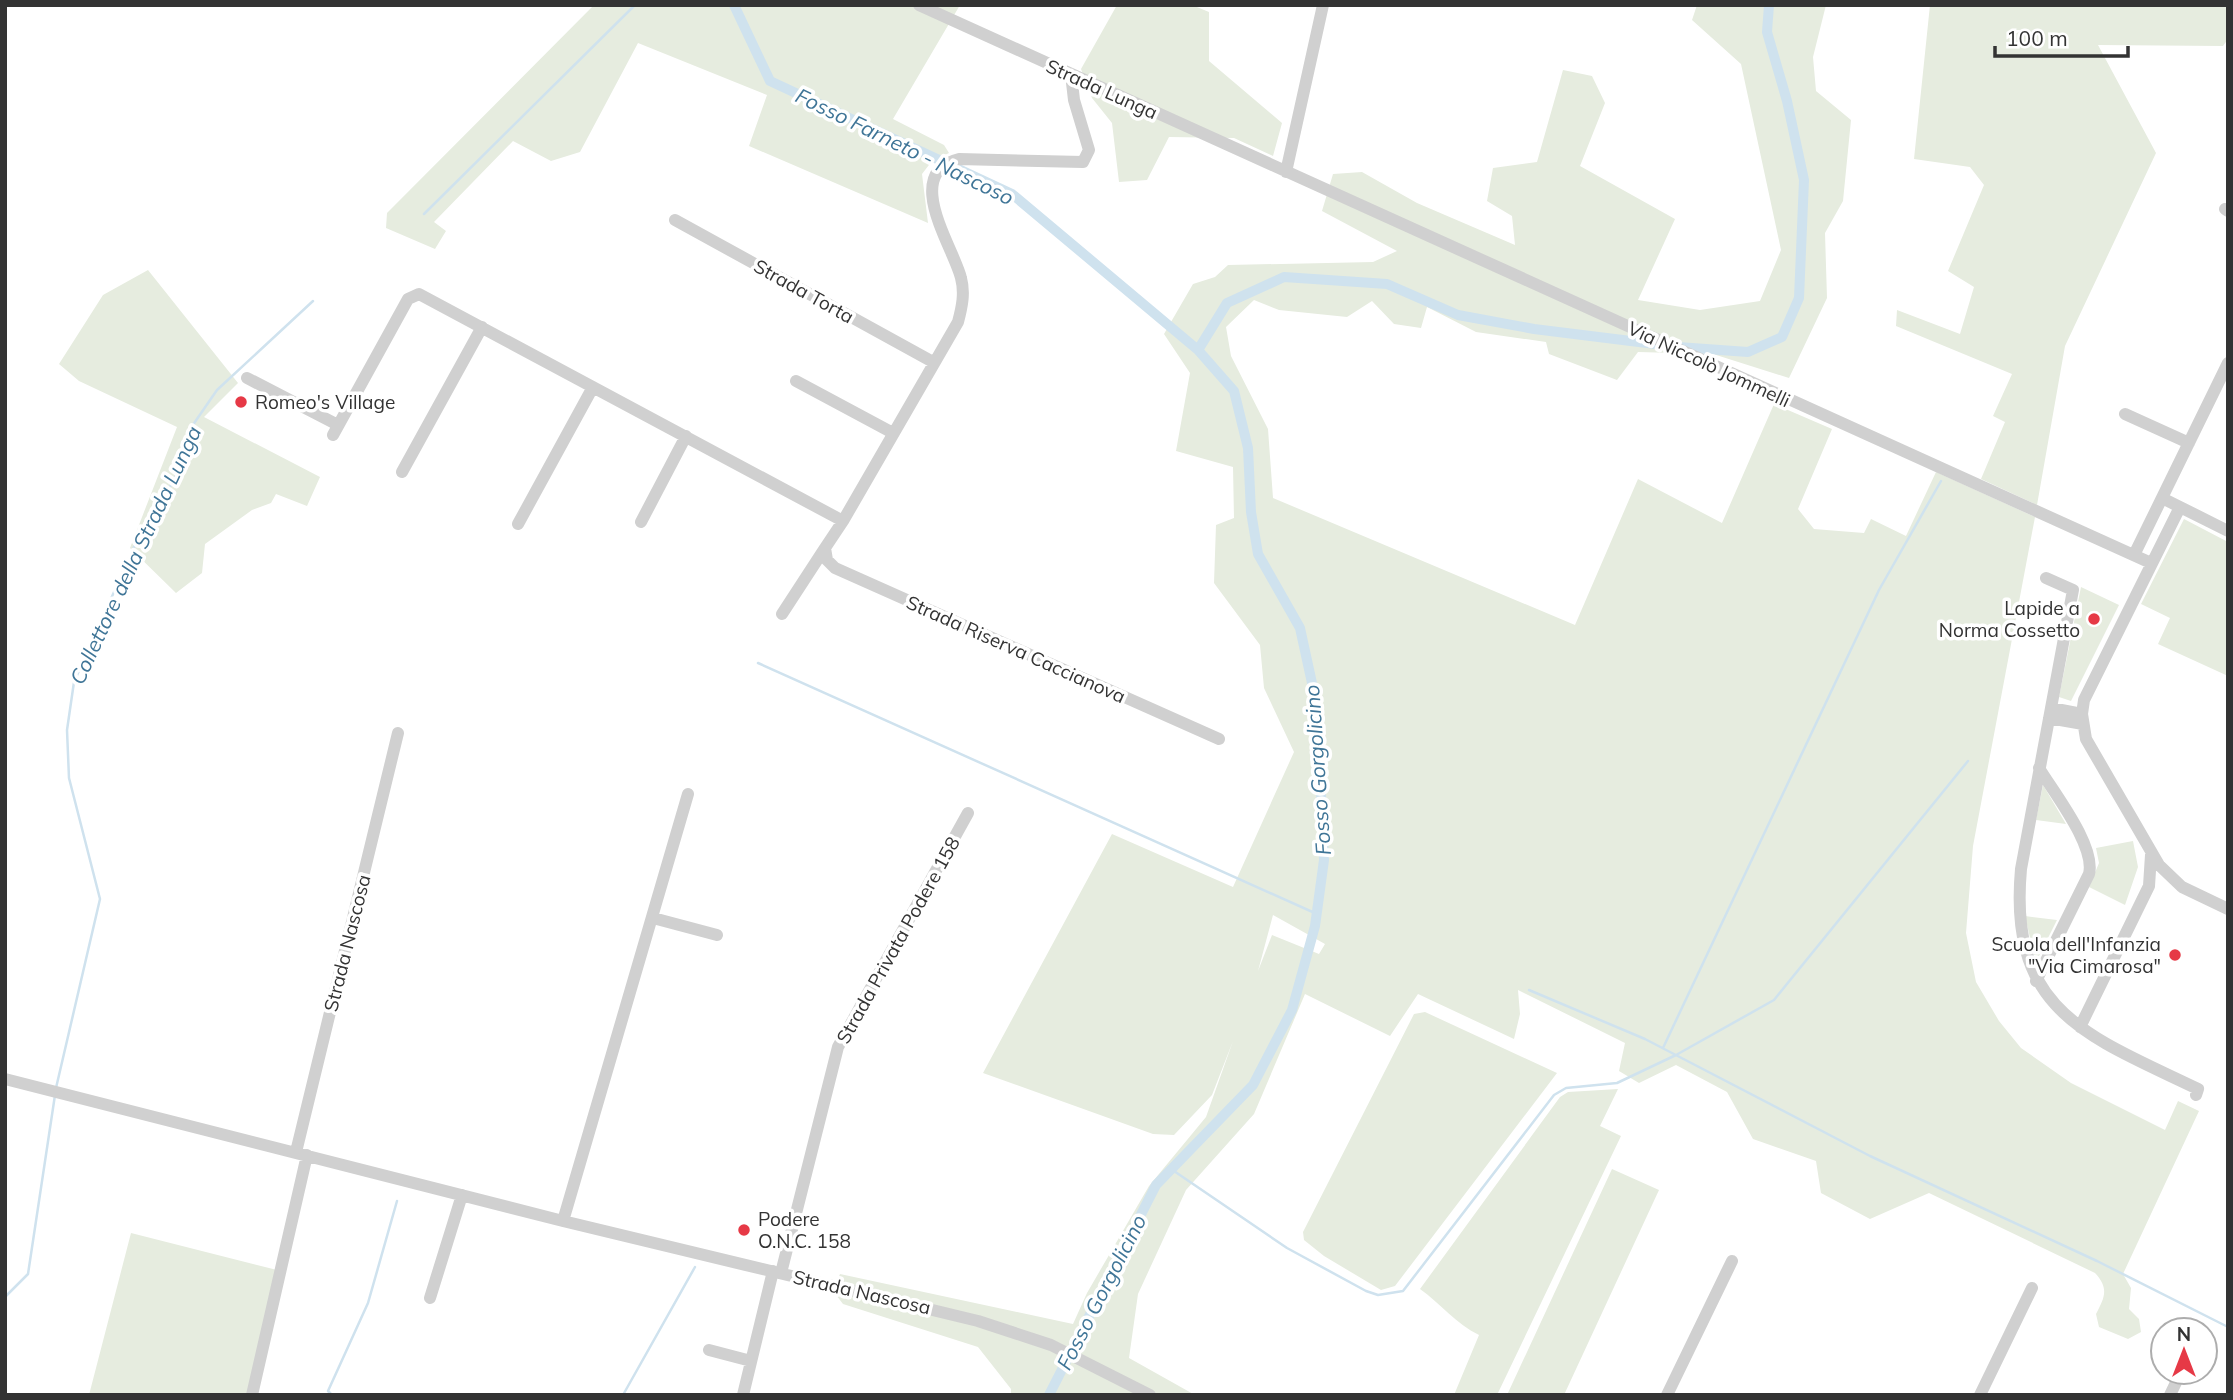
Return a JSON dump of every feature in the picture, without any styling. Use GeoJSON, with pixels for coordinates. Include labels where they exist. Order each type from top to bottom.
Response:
{"type":"FeatureCollection","features":[{"type":"Feature","properties":{"kind":"street","name":"Strada Lunga"},"geometry":{"type":"LineString","coordinates":[[919,5],[1286,172]]}},
{"type":"Feature","properties":{"kind":"street"},"geometry":{"type":"LineString","coordinates":[[1286,172],[1323,5]]}},
{"type":"Feature","properties":{"kind":"street"},"geometry":{"type":"LineString","coordinates":[[782,614],[843,521],[933,362],[954,332],[962,300],[960,275],[934,207],[934,186],[940,170],[953,160],[1083,163],[1089,150],[1074,100],[1071,74]]}},
{"type":"Feature","properties":{"kind":"street","name":"Via Niccolò Jommelli"},"geometry":{"type":"LineString","coordinates":[[1286,172],[2151,563]]}},
{"type":"Feature","properties":{"kind":"street","name":"Strada Torta"},"geometry":{"type":"LineString","coordinates":[[675,220],[933,362]]}},
{"type":"Feature","properties":{"kind":"street"},"geometry":{"type":"LineString","coordinates":[[247,378],[335,430],[411,295],[422,295],[843,521]]}},
{"type":"Feature","properties":{"kind":"street"},"geometry":{"type":"LineString","coordinates":[[402,472],[482,327]]}},
{"type":"Feature","properties":{"kind":"street"},"geometry":{"type":"LineString","coordinates":[[2134,555],[2228,363]]}},
{"type":"Feature","properties":{"kind":"street"},"geometry":{"type":"LineString","coordinates":[[796,381],[893,433]]}},
{"type":"Feature","properties":{"kind":"street"},"geometry":{"type":"LineString","coordinates":[[517,524],[593,387]]}},
{"type":"Feature","properties":{"kind":"street"},"geometry":{"type":"LineString","coordinates":[[2125,414],[2189,443]]}},
{"type":"Feature","properties":{"kind":"street"},"geometry":{"type":"LineString","coordinates":[[641,522],[686,436]]}},
{"type":"Feature","properties":{"kind":"street"},"geometry":{"type":"LineString","coordinates":[[2162,498],[2228,531]]}},
{"type":"Feature","properties":{"kind":"street"},"geometry":{"type":"LineString","coordinates":[[2180,507],[2084,701],[2082,719],[2087,739],[2165,873],[2182,887],[2228,909]]}},
{"type":"Feature","properties":{"kind":"street","name":"Strada Riserva Caccianova"},"geometry":{"type":"LineString","coordinates":[[825,548],[827,560],[839,570],[1219,739]]}},
{"type":"Feature","properties":{"kind":"street"},"geometry":{"type":"LineString","coordinates":[[2046,578],[2073,590],[2021,869],[2018,909],[2024,943],[2036,981],[2050,1000],[2080,1027],[2104,1043],[2198,1089],[2196,1095]]}},
{"type":"Feature","properties":{"kind":"street"},"geometry":{"type":"LineString","coordinates":[[2050,713],[2082,719]]}},
{"type":"Feature","properties":{"kind":"street","name":"Strada Nascosa"},"geometry":{"type":"LineString","coordinates":[[301,1154],[397,733]]}},
{"type":"Feature","properties":{"kind":"street"},"geometry":{"type":"LineString","coordinates":[[2036,981],[2089,874],[2091,863],[2085,845],[2039,768]]}},
{"type":"Feature","properties":{"kind":"street"},"geometry":{"type":"LineString","coordinates":[[563,1221],[688,794]]}},
{"type":"Feature","properties":{"kind":"street","name":"Strada Privata Podere 158"},"geometry":{"type":"LineString","coordinates":[[743,1395],[838,1047],[968,813]]}},
{"type":"Feature","properties":{"kind":"street"},"geometry":{"type":"LineString","coordinates":[[2080,1027],[2151,877],[2151,853]]}},
{"type":"Feature","properties":{"kind":"street"},"geometry":{"type":"LineString","coordinates":[[2142,899],[2157,887],[2182,887]]}},
{"type":"Feature","properties":{"kind":"street"},"geometry":{"type":"LineString","coordinates":[[653,918],[717,935]]}},
{"type":"Feature","properties":{"kind":"street","name":"Strada Nascosa"},"geometry":{"type":"LineString","coordinates":[[5,1079],[563,1221],[978,1321],[1029,1336],[1150,1395]]}},
{"type":"Feature","properties":{"kind":"street"},"geometry":{"type":"LineString","coordinates":[[252,1395],[301,1154]]}},
{"type":"Feature","properties":{"kind":"street"},"geometry":{"type":"LineString","coordinates":[[430,1298],[462,1195]]}},
{"type":"Feature","properties":{"kind":"street"},"geometry":{"type":"LineString","coordinates":[[1667,1395],[1732,1261]]}},
{"type":"Feature","properties":{"kind":"street"},"geometry":{"type":"LineString","coordinates":[[1984,1393],[2032,1288]]}},
{"type":"Feature","properties":{"kind":"street"},"geometry":{"type":"LineString","coordinates":[[709,1350],[751,1361]]}},
{"type":"Feature","properties":{"kind":"shaded area"},"geometry":{"type":"Polygon","coordinates":[[[594,5],[960,5],[893,119],[944,145],[949,153],[932,161],[922,174],[928,223],[749,146],[767,95],[638,43],[580,152],[551,161],[513,141],[434,222],[446,231],[435,249],[386,228],[387,213],[594,5]]]}},
{"type":"Feature","properties":{"kind":"shaded area"},"geometry":{"type":"Polygon","coordinates":[[[1117,5],[1192,5],[1209,12],[1209,61],[1282,123],[1273,156],[1234,138],[1169,137],[1147,180],[1119,182],[1112,123],[1092,98],[1081,69],[1117,5]]]}},
{"type":"Feature","properties":{"kind":"shaded area"},"geometry":{"type":"Polygon","coordinates":[[[1697,5],[1826,5],[1813,57],[1816,91],[1851,120],[1843,201],[1825,233],[1827,298],[1789,378],[1713,354],[1638,352],[1617,380],[1549,354],[1546,342],[1476,332],[1427,307],[1421,328],[1394,324],[1372,301],[1347,317],[1279,310],[1254,300],[1226,327],[1231,356],[1268,429],[1273,498],[1575,625],[1638,479],[1722,523],[1774,404],[1832,429],[1798,509],[1814,529],[1864,533],[1871,519],[1906,536],[1936,472],[2035,517],[1973,846],[1966,933],[1976,982],[1999,1021],[2021,1048],[2071,1083],[2165,1130],[2178,1101],[2199,1111],[2123,1274],[2131,1288],[2129,1309],[2139,1319],[2141,1332],[2128,1339],[2099,1327],[2096,1314],[2104,1288],[2095,1273],[1929,1193],[1870,1219],[1821,1193],[1816,1161],[1753,1139],[1727,1092],[1676,1065],[1639,1083],[1619,1071],[1625,1043],[1518,990],[1520,1014],[1514,1039],[1418,994],[1390,1036],[1305,994],[1254,1114],[1186,1190],[1138,1294],[1129,1358],[1195,1395],[1011,1395],[1011,1389],[978,1347],[843,1304],[833,1291],[840,1274],[1073,1324],[1087,1293],[1149,1186],[1206,1117],[1233,1041],[1212,1095],[1174,1135],[1153,1134],[983,1073],[1112,834],[1233,887],[1294,752],[1264,688],[1260,645],[1214,583],[1216,525],[1234,518],[1233,467],[1176,451],[1190,373],[1164,334],[1193,284],[1215,277],[1228,265],[1373,262],[1397,251],[1322,211],[1333,174],[1362,172],[1417,203],[1515,245],[1512,216],[1487,201],[1493,168],[1537,162],[1563,70],[1592,76],[1605,103],[1580,166],[1675,219],[1638,300],[1700,310],[1760,301],[1781,250],[1741,64],[1692,20],[1697,5]],[[1273,915],[1258,971],[1272,935],[1319,954],[1325,944],[1273,915]]]}},
{"type":"Feature","properties":{"kind":"shaded area"},"geometry":{"type":"Polygon","coordinates":[[[1930,5],[2228,5],[2228,39],[2223,46],[2098,45],[2156,153],[2065,346],[2037,505],[1981,479],[2005,422],[1993,416],[2012,374],[1896,326],[1897,310],[1960,334],[1974,287],[1948,271],[1984,185],[1970,167],[1914,159],[1930,5]]]}},
{"type":"Feature","properties":{"kind":"shaded area"},"geometry":{"type":"Polygon","coordinates":[[[148,270],[238,383],[204,417],[320,477],[307,506],[276,494],[271,503],[252,510],[205,544],[202,573],[176,593],[130,548],[177,427],[79,381],[59,364],[103,295],[148,270]]]}},
{"type":"Feature","properties":{"kind":"shaded area"},"geometry":{"type":"Polygon","coordinates":[[[2184,519],[2228,542],[2228,676],[2158,644],[2170,618],[2141,604],[2184,519]]]}},
{"type":"Feature","properties":{"kind":"shaded area"},"geometry":{"type":"Polygon","coordinates":[[[2081,587],[2119,605],[2071,701],[2059,697],[2081,587]]]}},
{"type":"Feature","properties":{"kind":"shaded area"},"geometry":{"type":"Polygon","coordinates":[[[2043,785],[2066,824],[2036,820],[2043,785]]]}},
{"type":"Feature","properties":{"kind":"shaded area"},"geometry":{"type":"Polygon","coordinates":[[[2133,841],[2138,867],[2125,905],[2089,887],[2099,863],[2096,848],[2133,841]]]}},
{"type":"Feature","properties":{"kind":"shaded area"},"geometry":{"type":"Polygon","coordinates":[[[2025,916],[2057,920],[2039,956],[2034,955],[2025,916]]]}},
{"type":"Feature","properties":{"kind":"shaded area"},"geometry":{"type":"Polygon","coordinates":[[[1425,1012],[1557,1073],[1395,1286],[1381,1290],[1324,1256],[1304,1240],[1303,1232],[1414,1014],[1425,1012]]]}},
{"type":"Feature","properties":{"kind":"shaded area"},"geometry":{"type":"Polygon","coordinates":[[[1618,1089],[1600,1126],[1621,1136],[1497,1395],[1454,1395],[1479,1335],[1420,1289],[1560,1097],[1568,1092],[1618,1089]]]}},
{"type":"Feature","properties":{"kind":"shaded area"},"geometry":{"type":"Polygon","coordinates":[[[1612,1169],[1659,1190],[1564,1395],[1507,1395],[1612,1169]]]}},
{"type":"Feature","properties":{"kind":"shaded area"},"geometry":{"type":"Polygon","coordinates":[[[131,1233],[277,1270],[247,1395],[89,1395],[131,1233]]]}},
{"type":"Feature","properties":{"kind":"waterway","name":"Collettore della Strada Lunga"},"geometry":{"type":"LineString","coordinates":[[424,214],[635,5]]}},
{"type":"Feature","properties":{"kind":"waterway","name":"Fosso Farneto - Nascoso"},"geometry":{"type":"LineString","coordinates":[[734,5],[770,81],[1012,194],[1198,350]]}},
{"type":"Feature","properties":{"kind":"waterway","name":"Fosso Gorgolicino"},"geometry":{"type":"LineString","coordinates":[[1678,347],[1748,352],[1782,337],[1799,298],[1804,180],[1787,101],[1767,32],[1769,5]]}},
{"type":"Feature","properties":{"kind":"waterway","name":"Fosso Gorgolicino"},"geometry":{"type":"LineString","coordinates":[[1049,1395],[1156,1185],[1253,1085],[1292,1010],[1315,926],[1324,860],[1317,706],[1300,628],[1258,554],[1251,512],[1248,448],[1234,391],[1198,350],[1227,303],[1284,277],[1387,284],[1458,315],[1534,329],[1663,345]]}},
{"type":"Feature","properties":{"kind":"waterway","name":"Collettore della Strada Lunga"},"geometry":{"type":"LineString","coordinates":[[56,1088],[100,899],[69,778],[67,730],[74,682],[134,547],[175,478],[188,432],[217,390],[313,301]]}},
{"type":"Feature","properties":{"kind":"waterway"},"geometry":{"type":"LineString","coordinates":[[1663,1048],[1879,590],[1941,481]]}},
{"type":"Feature","properties":{"kind":"waterway"},"geometry":{"type":"LineString","coordinates":[[758,663],[1317,914]]}},
{"type":"Feature","properties":{"kind":"waterway"},"geometry":{"type":"LineString","coordinates":[[1171,1169],[1287,1248],[1366,1291],[1378,1295],[1403,1291],[1554,1095],[1566,1088],[1617,1083],[1676,1055],[1774,1000],[1968,761]]}},
{"type":"Feature","properties":{"kind":"waterway"},"geometry":{"type":"LineString","coordinates":[[1529,990],[1645,1039],[1870,1156],[2097,1261],[2228,1327]]}},
{"type":"Feature","properties":{"kind":"waterway","name":"Collettore della Strada Lunga"},"geometry":{"type":"LineString","coordinates":[[5,1297],[28,1274],[55,1095]]}},
{"type":"Feature","properties":{"kind":"waterway"},"geometry":{"type":"LineString","coordinates":[[332,1395],[328,1391],[368,1303],[397,1201]]}},
{"type":"Feature","properties":{"kind":"waterway"},"geometry":{"type":"LineString","coordinates":[[623,1395],[695,1267]]}},
{"type":"Feature","properties":{"kind":"place","name":"Romeo's Village"},"geometry":{"type":"Point","coordinates":[241,402]}},
{"type":"Feature","properties":{"kind":"place","name":"Lapide a Norma Cossetto"},"geometry":{"type":"Point","coordinates":[2094,619]}},
{"type":"Feature","properties":{"kind":"place","name":"Scuola dell'Infanzia \"Via Cimarosa\""},"geometry":{"type":"Point","coordinates":[2175,955]}},
{"type":"Feature","properties":{"kind":"place","name":"Podere O.N.C. 158"},"geometry":{"type":"Point","coordinates":[744,1230]}}]}
